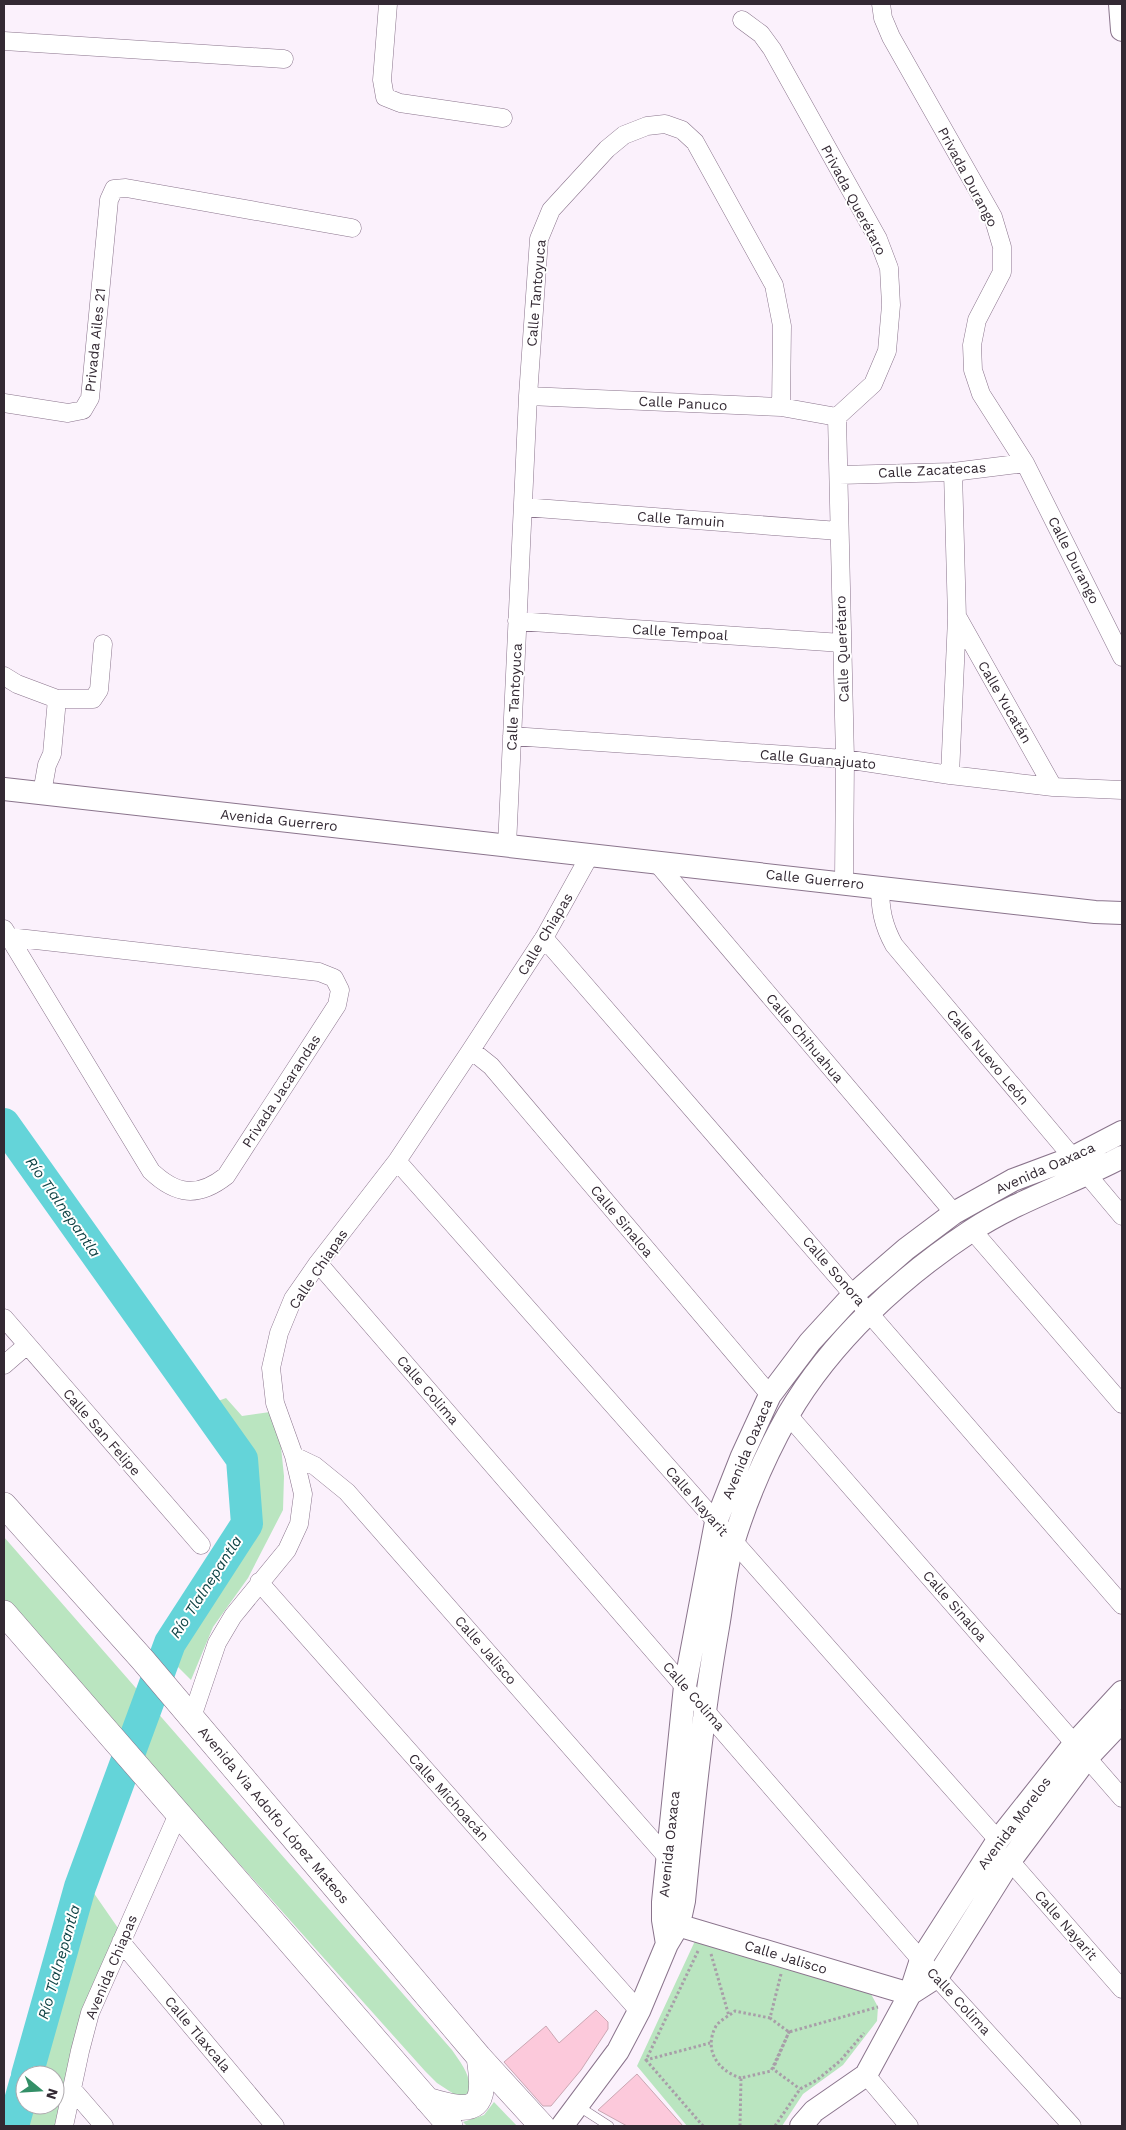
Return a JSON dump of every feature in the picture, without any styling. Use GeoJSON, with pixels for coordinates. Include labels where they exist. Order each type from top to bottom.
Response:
{"type":"FeatureCollection","features":[{"type":"Feature","properties":{"kind":"main road","name":"Avenida Via Adolfo López Mateos"},"geometry":{"type":"LineString","coordinates":[[4,1505],[142,1659],[478,2057],[542,2126]]}},
{"type":"Feature","properties":{"kind":"main road"},"geometry":{"type":"LineString","coordinates":[[4,1613],[450,2126]]}},
{"type":"Feature","properties":{"kind":"main road"},"geometry":{"type":"LineString","coordinates":[[427,2100],[460,2109],[477,2103],[481,2096],[483,2084],[478,2057]]}},
{"type":"Feature","properties":{"kind":"street"},"geometry":{"type":"LineString","coordinates":[[388,4],[382,80],[385,96],[400,102],[504,118]]}},
{"type":"Feature","properties":{"kind":"street","name":"Privada Durango"},"geometry":{"type":"LineString","coordinates":[[881,4],[883,18],[891,37],[993,217],[1002,246],[1002,272],[977,320],[972,345],[973,370],[981,394],[1025,464]]}},
{"type":"Feature","properties":{"kind":"street"},"geometry":{"type":"LineString","coordinates":[[1120,4],[1122,30]]}},
{"type":"Feature","properties":{"kind":"street","name":"Privada Querétaro"},"geometry":{"type":"LineString","coordinates":[[742,20],[761,34],[772,49],[878,239],[888,268],[891,305],[887,351],[873,384],[837,417]]}},
{"type":"Feature","properties":{"kind":"street"},"geometry":{"type":"LineString","coordinates":[[4,41],[284,58]]}},
{"type":"Feature","properties":{"kind":"street","name":"Calle Tantoyuca"},"geometry":{"type":"LineString","coordinates":[[507,846],[528,396],[538,245],[544,224],[551,210],[607,149],[624,135],[647,126],[665,124],[682,130],[695,142],[774,285],[782,326],[781,407]]}},
{"type":"Feature","properties":{"kind":"street","name":"Privada Ailes 21"},"geometry":{"type":"LineString","coordinates":[[4,403],[68,413],[83,410],[90,398],[109,200],[114,189],[126,188],[352,228]]}},
{"type":"Feature","properties":{"kind":"street","name":"Calle Panuco"},"geometry":{"type":"LineString","coordinates":[[528,396],[781,407],[837,417]]}},
{"type":"Feature","properties":{"kind":"street","name":"Calle Querétaro"},"geometry":{"type":"LineString","coordinates":[[837,417],[845,759],[844,882]]}},
{"type":"Feature","properties":{"kind":"street","name":"Calle Zacatecas"},"geometry":{"type":"LineString","coordinates":[[839,475],[952,472],[1025,464]]}},
{"type":"Feature","properties":{"kind":"street","name":"Calle Durango"},"geometry":{"type":"LineString","coordinates":[[1025,464],[1122,657]]}},
{"type":"Feature","properties":{"kind":"street","name":"Calle Yucatán"},"geometry":{"type":"LineString","coordinates":[[950,775],[958,618],[952,472]]}},
{"type":"Feature","properties":{"kind":"street","name":"Calle Tamuin"},"geometry":{"type":"LineString","coordinates":[[523,507],[839,531]]}},
{"type":"Feature","properties":{"kind":"street","name":"Calle Yucatán"},"geometry":{"type":"LineString","coordinates":[[958,618],[1053,787]]}},
{"type":"Feature","properties":{"kind":"street","name":"Calle Tempoal"},"geometry":{"type":"LineString","coordinates":[[517,621],[842,642]]}},
{"type":"Feature","properties":{"kind":"street"},"geometry":{"type":"LineString","coordinates":[[4,676],[17,684],[58,699],[93,698],[99,690],[103,644]]}},
{"type":"Feature","properties":{"kind":"street"},"geometry":{"type":"LineString","coordinates":[[46,794],[47,765],[52,754],[58,699]]}},
{"type":"Feature","properties":{"kind":"street","name":"Calle Guanajuato"},"geometry":{"type":"LineString","coordinates":[[512,736],[845,759],[950,775],[1053,787],[1122,790]]}},
{"type":"Feature","properties":{"kind":"street","name":"Avenida Guerrero"},"geometry":{"type":"LineString","coordinates":[[4,789],[507,846]]}},
{"type":"Feature","properties":{"kind":"street","name":"Calle Guerrero"},"geometry":{"type":"LineString","coordinates":[[507,846],[880,886],[1095,912],[1122,913]]}},
{"type":"Feature","properties":{"kind":"street","name":"Calle Chiapas"},"geometry":{"type":"LineString","coordinates":[[192,1717],[217,1643],[233,1616],[259,1582],[288,1550],[299,1524],[303,1494],[294,1456],[275,1403],[271,1368],[279,1333],[293,1299],[397,1161],[544,938],[590,855]]}},
{"type":"Feature","properties":{"kind":"street","name":"Calle Chihuahua"},"geometry":{"type":"LineString","coordinates":[[656,862],[954,1213]]}},
{"type":"Feature","properties":{"kind":"street","name":"Calle Nuevo León"},"geometry":{"type":"LineString","coordinates":[[880,886],[880,909],[885,928],[894,946],[1122,1216]]}},
{"type":"Feature","properties":{"kind":"street","name":"Privada Jacarandas"},"geometry":{"type":"LineString","coordinates":[[6,933],[319,972],[334,978],[340,990],[338,1004],[226,1176],[213,1186],[197,1191],[180,1191],[164,1184],[151,1171],[6,933]]}},
{"type":"Feature","properties":{"kind":"street","name":"Calle Sonora"},"geometry":{"type":"LineString","coordinates":[[544,938],[1122,1605]]}},
{"type":"Feature","properties":{"kind":"street","name":"Calle Sinaloa"},"geometry":{"type":"LineString","coordinates":[[471,1050],[491,1066],[770,1395]]}},
{"type":"Feature","properties":{"kind":"street","name":"Avenida Oaxaca"},"geometry":{"type":"LineString","coordinates":[[562,2126],[618,2051],[639,2011],[667,1944],[671,1922],[667,1857],[685,1686],[716,1522],[742,1456],[770,1395],[810,1342],[854,1294],[906,1249],[954,1213],[1013,1180],[1072,1158],[1122,1132]]}},
{"type":"Feature","properties":{"kind":"street","name":"Avenida Oaxaca"},"geometry":{"type":"LineString","coordinates":[[671,1922],[684,1901],[704,1708],[733,1542],[758,1476],[788,1415],[828,1359],[870,1312],[921,1267],[972,1230],[1027,1200],[1087,1176],[1122,1157]]}},
{"type":"Feature","properties":{"kind":"street","name":"Calle Nayarit"},"geometry":{"type":"LineString","coordinates":[[397,1161],[998,1840]]}},
{"type":"Feature","properties":{"kind":"street"},"geometry":{"type":"LineString","coordinates":[[972,1230],[1122,1404]]}},
{"type":"Feature","properties":{"kind":"street","name":"Calle Colima"},"geometry":{"type":"LineString","coordinates":[[318,1264],[921,1960],[938,1976],[1072,2126]]}},
{"type":"Feature","properties":{"kind":"street","name":"Calle San Felipe"},"geometry":{"type":"LineString","coordinates":[[4,1318],[201,1545]]}},
{"type":"Feature","properties":{"kind":"street"},"geometry":{"type":"LineString","coordinates":[[4,1365],[27,1345]]}},
{"type":"Feature","properties":{"kind":"street","name":"Calle Sinaloa"},"geometry":{"type":"LineString","coordinates":[[788,1415],[1122,1798]]}},
{"type":"Feature","properties":{"kind":"street","name":"Calle Jalisco"},"geometry":{"type":"LineString","coordinates":[[294,1456],[315,1466],[347,1492],[667,1857]]}},
{"type":"Feature","properties":{"kind":"street","name":"Calle Michoacán"},"geometry":{"type":"LineString","coordinates":[[259,1582],[639,2011]]}},
{"type":"Feature","properties":{"kind":"street","name":"Avenida Morelos"},"geometry":{"type":"LineString","coordinates":[[910,1994],[938,1976],[1081,1750],[1122,1692]]}},
{"type":"Feature","properties":{"kind":"street","name":"Avenida Morelos"},"geometry":{"type":"LineString","coordinates":[[801,2126],[821,2105],[866,2075],[910,1994],[921,1960],[998,1840],[1081,1750],[1122,1721]]}},
{"type":"Feature","properties":{"kind":"street","name":"Avenida Chiapas"},"geometry":{"type":"LineString","coordinates":[[64,2126],[90,2013],[178,1814]]}},
{"type":"Feature","properties":{"kind":"street","name":"Calle Nayarit"},"geometry":{"type":"LineString","coordinates":[[1010,1861],[1122,1989]]}},
{"type":"Feature","properties":{"kind":"street","name":"Calle Jalisco"},"geometry":{"type":"LineString","coordinates":[[671,1922],[910,1994]]}},
{"type":"Feature","properties":{"kind":"street","name":"Calle Tlaxcala"},"geometry":{"type":"LineString","coordinates":[[120,1942],[275,2126]]}},
{"type":"Feature","properties":{"kind":"street"},"geometry":{"type":"LineString","coordinates":[[866,2075],[909,2126]]}},
{"type":"Feature","properties":{"kind":"street"},"geometry":{"type":"LineString","coordinates":[[72,2089],[104,2126]]}},
{"type":"Feature","properties":{"kind":"lane"},"geometry":{"type":"LineString","coordinates":[[578,2106],[609,2126]]}},
{"type":"Feature","properties":{"kind":"path"},"geometry":{"type":"LineString","coordinates":[[646,2060],[701,1944]]}},
{"type":"Feature","properties":{"kind":"path"},"geometry":{"type":"LineString","coordinates":[[770,2018],[782,1968]]}},
{"type":"Feature","properties":{"kind":"path"},"geometry":{"type":"LineString","coordinates":[[874,2000],[878,2007],[877,2014]]}},
{"type":"Feature","properties":{"kind":"path"},"geometry":{"type":"LineString","coordinates":[[789,2032],[770,2018],[735,2011],[717,2025],[710,2042],[714,2060],[729,2074],[741,2078],[771,2071],[789,2032],[878,2007]]}},
{"type":"Feature","properties":{"kind":"path"},"geometry":{"type":"LineString","coordinates":[[775,2126],[800,2089],[817,2080],[840,2061],[871,2027]]}},
{"type":"Feature","properties":{"kind":"path"},"geometry":{"type":"LineString","coordinates":[[789,2032],[773,2068],[800,2089]]}},
{"type":"Feature","properties":{"kind":"path"},"geometry":{"type":"LineString","coordinates":[[646,2060],[710,2042]]}},
{"type":"Feature","properties":{"kind":"path"},"geometry":{"type":"LineString","coordinates":[[646,2060],[703,2126]]}},
{"type":"Feature","properties":{"kind":"path"},"geometry":{"type":"LineString","coordinates":[[740,2126],[741,2078]]}},
{"type":"Feature","properties":{"kind":"green space"},"geometry":{"type":"Polygon","coordinates":[[[226,1398],[242,1416],[270,1412],[279,1428],[284,1476],[283,1510],[248,1578],[213,1627],[191,1680],[174,1663],[177,1651],[258,1520],[254,1466],[218,1401],[226,1398]]]}},
{"type":"Feature","properties":{"kind":"green space"},"geometry":{"type":"Polygon","coordinates":[[[4,1537],[452,2050],[463,2066],[468,2078],[469,2090],[467,2096],[460,2098],[437,2083],[425,2071],[4,1601],[4,1537]]]}},
{"type":"Feature","properties":{"kind":"green space"},"geometry":{"type":"Polygon","coordinates":[[[91,1889],[118,1928],[65,2106],[65,2065],[39,2065],[91,1889]]]}},
{"type":"Feature","properties":{"kind":"green space"},"geometry":{"type":"Polygon","coordinates":[[[701,1928],[871,1994],[878,2007],[877,2021],[843,2065],[803,2094],[782,2126],[687,2126],[637,2066],[701,1928]]]}},
{"type":"Feature","properties":{"kind":"green space"},"geometry":{"type":"Polygon","coordinates":[[[494,2102],[517,2126],[467,2126],[463,2122],[484,2115],[494,2102]]]}},
{"type":"Feature","properties":{"kind":"green space"},"geometry":{"type":"Polygon","coordinates":[[[24,2115],[62,2115],[59,2126],[21,2126],[24,2115]]]}},
{"type":"Feature","properties":{"kind":"building"},"geometry":{"type":"Polygon","coordinates":[[[596,2010],[608,2022],[608,2029],[581,2070],[551,2106],[543,2106],[504,2062],[546,2026],[559,2043],[596,2010]]]}},
{"type":"Feature","properties":{"kind":"building"},"geometry":{"type":"Polygon","coordinates":[[[637,2074],[683,2126],[627,2126],[598,2110],[637,2074]]]}},
{"type":"Feature","properties":{"kind":"waterway","name":"Río Tlalnepantla"},"geometry":{"type":"LineString","coordinates":[[4,1124],[242,1459],[247,1524],[170,1643],[80,1887],[30,2065]]}},
{"type":"Feature","properties":{"kind":"waterway","name":"Río Tlalnepantla"},"geometry":{"type":"LineString","coordinates":[[13,2126],[16,2115]]}}]}
